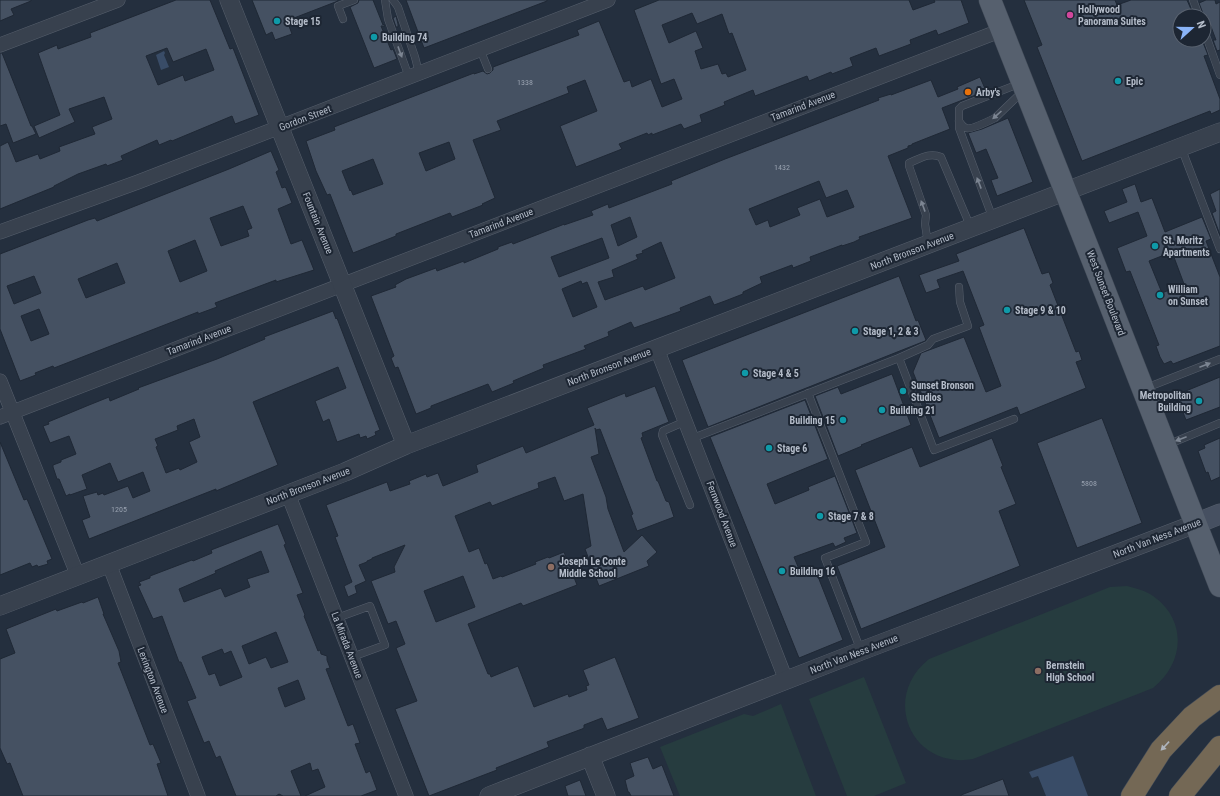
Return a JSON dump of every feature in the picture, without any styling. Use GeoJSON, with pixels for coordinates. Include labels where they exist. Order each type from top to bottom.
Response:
{"type":"FeatureCollection","features":[{"type":"Feature","properties":{"kind":"highway"},"geometry":{"type":"LineString","coordinates":[[1132,796],[1161,750],[1192,718],[1220,696]]}},
{"type":"Feature","properties":{"kind":"highway"},"geometry":{"type":"LineString","coordinates":[[1180,796],[1220,747]]}},
{"type":"Feature","properties":{"kind":"main road","name":"West Sunset Boulevard"},"geometry":{"type":"LineString","coordinates":[[990,0],[1144,389],[1220,586]]}},
{"type":"Feature","properties":{"kind":"main road","name":"North Van Ness Avenue"},"geometry":{"type":"LineString","coordinates":[[1195,524],[1220,514]]}},
{"type":"Feature","properties":{"kind":"street"},"geometry":{"type":"LineString","coordinates":[[0,45],[118,0]]}},
{"type":"Feature","properties":{"kind":"street","name":"Fountain Avenue"},"geometry":{"type":"LineString","coordinates":[[229,0],[406,445]]}},
{"type":"Feature","properties":{"kind":"street","name":"Gordon Street"},"geometry":{"type":"LineString","coordinates":[[0,232],[280,128],[608,0]]}},
{"type":"Feature","properties":{"kind":"street","name":"Tamarind Avenue"},"geometry":{"type":"LineString","coordinates":[[6,415],[1002,30]]}},
{"type":"Feature","properties":{"kind":"street","name":"North Bronson Avenue"},"geometry":{"type":"LineString","coordinates":[[0,606],[346,472],[406,445],[1220,132]]}},
{"type":"Feature","properties":{"kind":"street","name":"Fernwood Avenue"},"geometry":{"type":"LineString","coordinates":[[657,349],[693,438],[786,680]]}},
{"type":"Feature","properties":{"kind":"street"},"geometry":{"type":"LineString","coordinates":[[0,381],[6,415],[78,576]]}},
{"type":"Feature","properties":{"kind":"street","name":"La Mirada Avenue"},"geometry":{"type":"LineString","coordinates":[[288,494],[406,796]]}},
{"type":"Feature","properties":{"kind":"street","name":"North Van Ness Avenue"},"geometry":{"type":"LineString","coordinates":[[490,796],[861,651],[1195,524]]}},
{"type":"Feature","properties":{"kind":"street","name":"Lexington Avenue"},"geometry":{"type":"LineString","coordinates":[[109,564],[198,796]]}},
{"type":"Feature","properties":{"kind":"street"},"geometry":{"type":"LineString","coordinates":[[590,756],[606,796]]}},
{"type":"Feature","properties":{"kind":"lane"},"geometry":{"type":"LineString","coordinates":[[343,19],[338,6],[354,0]]}},
{"type":"Feature","properties":{"kind":"lane"},"geometry":{"type":"LineString","coordinates":[[386,0],[388,19],[414,75]]}},
{"type":"Feature","properties":{"kind":"lane"},"geometry":{"type":"LineString","coordinates":[[394,0],[398,7],[414,75]]}},
{"type":"Feature","properties":{"kind":"lane"},"geometry":{"type":"LineString","coordinates":[[1210,48],[1220,75]]}},
{"type":"Feature","properties":{"kind":"lane"},"geometry":{"type":"LineString","coordinates":[[480,49],[488,69]]}},
{"type":"Feature","properties":{"kind":"lane"},"geometry":{"type":"LineString","coordinates":[[959,121],[964,127],[970,129],[991,121],[1024,86]]}},
{"type":"Feature","properties":{"kind":"lane"},"geometry":{"type":"LineString","coordinates":[[993,219],[961,134],[959,109],[962,106],[1024,86]]}},
{"type":"Feature","properties":{"kind":"lane"},"geometry":{"type":"LineString","coordinates":[[1180,147],[1220,249]]}},
{"type":"Feature","properties":{"kind":"lane"},"geometry":{"type":"LineString","coordinates":[[928,244],[925,224],[926,215],[908,166],[910,163],[922,158],[935,154],[941,157],[971,228]]}},
{"type":"Feature","properties":{"kind":"lane"},"geometry":{"type":"LineString","coordinates":[[693,438],[899,358],[928,345],[933,339],[968,326],[960,302],[959,287]]}},
{"type":"Feature","properties":{"kind":"lane"},"geometry":{"type":"LineString","coordinates":[[899,358],[934,450],[1014,419]]}},
{"type":"Feature","properties":{"kind":"lane"},"geometry":{"type":"LineString","coordinates":[[1144,389],[1220,359]]}},
{"type":"Feature","properties":{"kind":"lane"},"geometry":{"type":"LineString","coordinates":[[808,393],[866,542],[825,558],[861,651]]}},
{"type":"Feature","properties":{"kind":"lane"},"geometry":{"type":"LineString","coordinates":[[686,421],[663,431],[662,434],[690,505]]}},
{"type":"Feature","properties":{"kind":"lane"},"geometry":{"type":"LineString","coordinates":[[1165,446],[1220,423]]}},
{"type":"Feature","properties":{"kind":"lane"},"geometry":{"type":"LineString","coordinates":[[337,618],[370,606],[384,645],[352,658]]}},
{"type":"Feature","properties":{"kind":"green space"},"geometry":{"type":"Polygon","coordinates":[[[1127,586],[1150,594],[1162,604],[1171,615],[1176,627],[1178,640],[1172,666],[1153,688],[973,759],[952,759],[934,754],[919,742],[910,728],[905,711],[907,693],[914,675],[929,659],[1110,587],[1127,586]]]}},
{"type":"Feature","properties":{"kind":"green space"},"geometry":{"type":"Polygon","coordinates":[[[864,677],[906,783],[874,796],[847,796],[809,699],[864,677]]]}},
{"type":"Feature","properties":{"kind":"green space"},"geometry":{"type":"Polygon","coordinates":[[[781,704],[816,796],[680,796],[660,747],[744,714],[753,716],[781,704]]]}},
{"type":"Feature","properties":{"kind":"water"},"geometry":{"type":"Polygon","coordinates":[[[164,51],[169,67],[161,70],[156,55],[164,51]]]}},
{"type":"Feature","properties":{"kind":"water"},"geometry":{"type":"Polygon","coordinates":[[[1073,756],[1088,796],[1046,796],[1038,776],[1032,778],[1029,772],[1073,756]]]}},
{"type":"Feature","properties":{"kind":"building"},"geometry":{"type":"Polygon","coordinates":[[[0,0],[31,1],[11,9],[14,15],[0,21],[0,0]]]}},
{"type":"Feature","properties":{"kind":"building"},"geometry":{"type":"Polygon","coordinates":[[[176,0],[210,0],[230,49],[233,48],[259,115],[235,124],[232,116],[172,141],[171,140],[159,145],[157,140],[121,156],[123,160],[107,166],[106,164],[78,174],[54,187],[0,209],[0,146],[8,142],[16,162],[38,154],[40,159],[60,151],[59,147],[95,134],[92,127],[112,119],[104,97],[69,109],[75,122],[39,138],[34,126],[60,115],[38,53],[57,45],[58,49],[91,37],[90,33],[176,0]],[[167,48],[146,56],[158,85],[183,75],[185,81],[214,70],[206,49],[173,62],[167,48]]]}},
{"type":"Feature","properties":{"kind":"building","name":"Stage 15"},"geometry":{"type":"Polygon","coordinates":[[[252,0],[338,1],[294,18],[296,23],[289,26],[292,34],[275,40],[272,32],[266,35],[252,0]]]}},
{"type":"Feature","properties":{"kind":"building","name":"Building 74"},"geometry":{"type":"Polygon","coordinates":[[[359,0],[373,0],[383,25],[384,24],[385,26],[381,26],[391,50],[393,49],[397,59],[374,68],[350,7],[358,3],[359,0]]]}},
{"type":"Feature","properties":{"kind":"building"},"geometry":{"type":"Polygon","coordinates":[[[406,0],[547,0],[547,1],[424,48],[406,0]]]}},
{"type":"Feature","properties":{"kind":"building"},"geometry":{"type":"Polygon","coordinates":[[[659,0],[909,0],[913,10],[935,2],[934,0],[961,0],[969,23],[938,35],[936,30],[910,40],[911,44],[879,56],[876,48],[850,58],[853,66],[832,74],[831,72],[809,81],[807,76],[755,96],[753,90],[724,102],[725,105],[700,115],[702,122],[684,129],[681,124],[652,135],[652,133],[648,135],[647,133],[619,144],[622,149],[576,167],[560,126],[597,111],[585,80],[567,87],[569,93],[497,121],[501,130],[473,140],[495,198],[482,204],[483,205],[452,217],[450,213],[353,253],[330,194],[327,195],[316,171],[306,141],[335,130],[334,127],[474,73],[483,71],[487,74],[490,73],[493,70],[493,67],[579,35],[577,30],[599,21],[624,82],[630,80],[632,87],[651,79],[662,107],[682,99],[674,79],[661,84],[634,10],[659,0]],[[692,13],[662,25],[669,43],[696,31],[703,48],[695,51],[701,69],[718,64],[722,74],[726,73],[728,77],[746,70],[732,33],[729,34],[722,14],[697,24],[692,13]],[[449,142],[419,153],[426,171],[455,159],[449,142]],[[373,159],[342,171],[353,195],[383,184],[373,159]]]}},
{"type":"Feature","properties":{"kind":"building","name":"Epic"},"geometry":{"type":"Polygon","coordinates":[[[1024,0],[1115,0],[1117,5],[1131,0],[1187,0],[1190,8],[1172,8],[1172,48],[1205,48],[1208,55],[1204,56],[1220,99],[1220,110],[1211,114],[1210,111],[1082,161],[1037,47],[1042,45],[1024,0]]]}},
{"type":"Feature","properties":{"kind":"building"},"geometry":{"type":"Polygon","coordinates":[[[1206,0],[1215,0],[1216,4],[1220,2],[1220,50],[1217,51],[1213,40],[1216,40],[1212,29],[1212,8],[1201,8],[1199,3],[1206,0]]]}},
{"type":"Feature","properties":{"kind":"building"},"geometry":{"type":"Polygon","coordinates":[[[396,16],[398,27],[396,27],[393,18],[396,16]]]}},
{"type":"Feature","properties":{"kind":"building"},"geometry":{"type":"Polygon","coordinates":[[[0,53],[2,53],[31,126],[36,134],[13,143],[6,124],[0,126],[0,53]]]}},
{"type":"Feature","properties":{"kind":"building"},"geometry":{"type":"Polygon","coordinates":[[[980,77],[986,91],[942,108],[950,129],[912,144],[908,146],[908,148],[888,156],[912,218],[859,237],[860,239],[854,242],[810,257],[811,261],[793,268],[792,265],[760,277],[762,283],[743,292],[743,294],[714,305],[710,296],[680,308],[681,311],[634,328],[631,322],[608,332],[609,336],[584,346],[586,349],[543,365],[544,368],[513,381],[514,383],[492,392],[488,384],[431,406],[431,408],[416,414],[398,367],[395,368],[391,358],[394,356],[371,296],[396,287],[395,285],[406,279],[436,268],[437,271],[464,261],[464,263],[498,249],[498,247],[512,242],[513,244],[564,224],[593,215],[591,211],[608,204],[609,208],[672,184],[671,181],[879,100],[878,98],[891,95],[931,80],[938,97],[958,89],[957,87],[980,77]],[[819,181],[749,209],[756,225],[768,220],[770,227],[800,215],[797,208],[820,199],[827,217],[854,207],[847,190],[826,198],[819,181]],[[630,217],[611,225],[618,246],[637,237],[630,217]],[[602,238],[551,257],[559,277],[609,258],[602,238]],[[661,242],[642,251],[643,253],[636,255],[638,259],[612,270],[614,277],[598,282],[605,300],[643,286],[645,290],[675,278],[661,242]],[[581,281],[562,289],[573,317],[597,307],[587,282],[582,284],[581,281]]]}},
{"type":"Feature","properties":{"kind":"building"},"geometry":{"type":"Polygon","coordinates":[[[1008,118],[1033,182],[997,196],[991,180],[998,178],[986,149],[976,153],[968,133],[1008,118]]]}},
{"type":"Feature","properties":{"kind":"building"},"geometry":{"type":"Polygon","coordinates":[[[271,151],[279,170],[276,172],[282,188],[286,188],[292,203],[278,209],[291,244],[302,240],[314,270],[276,282],[276,280],[215,303],[217,307],[198,314],[198,312],[54,368],[53,366],[20,381],[0,329],[0,254],[88,220],[95,218],[97,221],[271,151]],[[243,206],[210,218],[221,246],[249,236],[247,230],[252,228],[243,206]],[[195,240],[168,251],[180,282],[207,271],[195,240]],[[117,263],[78,279],[86,298],[125,283],[117,263]],[[34,276],[7,286],[14,304],[41,293],[34,276]],[[39,309],[21,316],[31,341],[49,334],[39,309]]]}},
{"type":"Feature","properties":{"kind":"building"},"geometry":{"type":"Polygon","coordinates":[[[1135,184],[1141,202],[1152,198],[1165,232],[1202,217],[1211,239],[1206,241],[1220,277],[1220,346],[1173,364],[1171,361],[1164,364],[1156,346],[1159,345],[1130,271],[1126,272],[1117,248],[1147,236],[1138,212],[1109,223],[1104,211],[1127,202],[1122,189],[1135,184]],[[1172,252],[1149,261],[1162,293],[1184,284],[1172,252]]]}},
{"type":"Feature","properties":{"kind":"building"},"geometry":{"type":"Polygon","coordinates":[[[1220,189],[1220,235],[1212,213],[1216,211],[1210,194],[1220,189]]]}},
{"type":"Feature","properties":{"kind":"building"},"geometry":{"type":"Polygon","coordinates":[[[1024,228],[1042,274],[1049,272],[1053,283],[1050,285],[1076,352],[1079,351],[1082,360],[1076,362],[1086,388],[1020,415],[1017,407],[939,438],[913,372],[921,353],[964,337],[986,392],[1001,386],[979,327],[984,325],[963,271],[937,280],[940,288],[926,293],[919,275],[959,261],[956,254],[1024,228]]]}},
{"type":"Feature","properties":{"kind":"building"},"geometry":{"type":"Polygon","coordinates":[[[899,276],[916,321],[918,320],[926,340],[925,341],[708,427],[682,360],[899,276]]]}},
{"type":"Feature","properties":{"kind":"building"},"geometry":{"type":"Polygon","coordinates":[[[333,311],[380,430],[375,432],[376,435],[367,439],[366,436],[360,438],[359,434],[337,442],[329,419],[323,422],[315,401],[346,388],[338,367],[253,402],[278,465],[216,491],[216,489],[89,539],[82,520],[90,517],[83,496],[97,492],[98,495],[103,493],[104,495],[128,486],[133,498],[150,491],[143,472],[118,482],[110,463],[82,475],[87,489],[66,496],[59,479],[57,479],[53,465],[76,454],[69,436],[50,443],[43,426],[49,424],[48,422],[109,397],[110,401],[139,389],[138,388],[217,359],[265,339],[264,337],[333,311]],[[194,419],[177,426],[178,430],[155,439],[158,446],[156,447],[166,473],[179,468],[180,470],[197,462],[189,442],[200,437],[194,419]]]}},
{"type":"Feature","properties":{"kind":"building"},"geometry":{"type":"Polygon","coordinates":[[[892,374],[911,425],[838,456],[815,396],[838,387],[841,394],[892,374]]]}},
{"type":"Feature","properties":{"kind":"building","name":"Metropolitan Building"},"geometry":{"type":"Polygon","coordinates":[[[1220,377],[1220,407],[1186,420],[1176,395],[1220,377]]]}},
{"type":"Feature","properties":{"kind":"building"},"geometry":{"type":"Polygon","coordinates":[[[655,386],[669,422],[642,433],[643,437],[641,438],[657,481],[666,501],[669,502],[674,517],[637,531],[631,515],[633,514],[600,429],[596,430],[595,428],[599,454],[591,457],[624,552],[642,535],[657,552],[647,561],[649,566],[599,586],[585,549],[591,546],[583,494],[564,501],[555,477],[538,483],[539,488],[492,506],[490,502],[455,516],[469,552],[479,548],[493,579],[502,577],[536,564],[535,562],[564,552],[577,585],[523,606],[521,603],[468,624],[488,674],[490,674],[491,677],[518,666],[534,707],[568,694],[569,697],[587,690],[586,686],[589,685],[583,670],[615,657],[639,718],[607,730],[602,718],[584,725],[584,728],[582,729],[547,742],[549,747],[496,768],[497,770],[429,796],[395,709],[417,701],[396,648],[405,644],[396,621],[388,624],[371,581],[395,572],[394,567],[405,545],[372,558],[359,565],[366,581],[355,586],[357,593],[348,597],[344,586],[352,582],[335,537],[338,536],[326,505],[387,482],[390,491],[410,484],[409,481],[426,474],[427,477],[438,473],[443,486],[478,472],[476,465],[523,446],[526,453],[594,425],[587,408],[625,393],[626,397],[655,386]],[[463,576],[424,591],[436,622],[475,607],[463,576]]]}},
{"type":"Feature","properties":{"kind":"building"},"geometry":{"type":"Polygon","coordinates":[[[805,400],[828,459],[767,484],[775,504],[809,490],[808,487],[835,476],[857,533],[844,538],[846,542],[835,547],[833,543],[794,557],[801,574],[815,569],[843,640],[799,658],[710,437],[805,400]]]}},
{"type":"Feature","properties":{"kind":"building"},"geometry":{"type":"Polygon","coordinates":[[[1102,418],[1142,523],[1077,548],[1037,443],[1102,418]]]}},
{"type":"Feature","properties":{"kind":"building"},"geometry":{"type":"Polygon","coordinates":[[[992,438],[1003,466],[1001,467],[1016,504],[999,511],[1020,566],[861,629],[837,566],[885,547],[855,470],[912,447],[920,467],[992,438]]]}},
{"type":"Feature","properties":{"kind":"building"},"geometry":{"type":"Polygon","coordinates":[[[1220,438],[1220,477],[1211,481],[1208,472],[1206,473],[1198,451],[1205,448],[1204,445],[1220,438]]]}},
{"type":"Feature","properties":{"kind":"building"},"geometry":{"type":"Polygon","coordinates":[[[0,442],[24,500],[27,499],[52,559],[47,561],[48,564],[32,567],[30,563],[0,575],[0,442]]]}},
{"type":"Feature","properties":{"kind":"building"},"geometry":{"type":"Polygon","coordinates":[[[278,524],[286,544],[284,545],[303,593],[297,595],[305,615],[304,616],[318,651],[320,650],[321,654],[327,656],[330,668],[326,669],[348,726],[353,724],[360,743],[355,744],[366,773],[370,771],[377,790],[361,796],[305,796],[325,787],[318,769],[312,771],[310,763],[291,771],[301,796],[283,796],[279,794],[276,796],[236,796],[220,756],[216,758],[209,741],[204,743],[187,701],[196,698],[181,662],[179,662],[162,616],[153,619],[138,586],[141,585],[139,582],[150,578],[150,576],[212,553],[211,550],[278,524]],[[261,551],[215,571],[216,573],[179,589],[184,602],[221,588],[225,597],[250,587],[247,579],[269,572],[261,551]],[[276,632],[242,646],[249,664],[266,657],[271,668],[288,662],[276,632]],[[222,649],[202,657],[209,675],[215,673],[220,686],[242,677],[231,651],[224,654],[222,649]],[[298,680],[278,688],[285,707],[305,699],[298,680]]]}},
{"type":"Feature","properties":{"kind":"building"},"geometry":{"type":"Polygon","coordinates":[[[98,597],[103,614],[119,651],[121,662],[118,663],[150,745],[153,744],[161,763],[157,764],[168,796],[23,796],[10,763],[7,764],[0,748],[0,659],[15,653],[6,629],[56,609],[57,611],[98,597]]]}},
{"type":"Feature","properties":{"kind":"building"},"geometry":{"type":"Polygon","coordinates":[[[648,757],[653,769],[662,765],[674,796],[631,796],[628,792],[625,780],[634,776],[630,763],[648,757]]]}},
{"type":"Feature","properties":{"kind":"building"},"geometry":{"type":"Polygon","coordinates":[[[1003,779],[1009,796],[961,796],[961,795],[1003,779]]]}},
{"type":"Feature","properties":{"kind":"building"},"geometry":{"type":"Polygon","coordinates":[[[580,780],[586,796],[568,796],[565,786],[580,780]]]}},
{"type":"Feature","properties":{"kind":"place","name":"Hollywood Panorama Suites"},"geometry":{"type":"Point","coordinates":[1070,15]}},
{"type":"Feature","properties":{"kind":"place","name":"Stage 15"},"geometry":{"type":"Point","coordinates":[277,21]}},
{"type":"Feature","properties":{"kind":"place","name":"Building 74"},"geometry":{"type":"Point","coordinates":[374,37]}},
{"type":"Feature","properties":{"kind":"place","name":"Epic"},"geometry":{"type":"Point","coordinates":[1118,81]}},
{"type":"Feature","properties":{"kind":"place","name":"Arby's"},"geometry":{"type":"Point","coordinates":[968,92]}},
{"type":"Feature","properties":{"kind":"place","name":"St. Moritz Apartments"},"geometry":{"type":"Point","coordinates":[1155,246]}},
{"type":"Feature","properties":{"kind":"place","name":"William on Sunset"},"geometry":{"type":"Point","coordinates":[1160,295]}},
{"type":"Feature","properties":{"kind":"place","name":"Stage 9 & 10"},"geometry":{"type":"Point","coordinates":[1007,310]}},
{"type":"Feature","properties":{"kind":"place","name":"Stage 1, 2 & 3"},"geometry":{"type":"Point","coordinates":[855,331]}},
{"type":"Feature","properties":{"kind":"place","name":"Stage 4 & 5"},"geometry":{"type":"Point","coordinates":[745,373]}},
{"type":"Feature","properties":{"kind":"place","name":"Sunset Bronson Studios"},"geometry":{"type":"Point","coordinates":[903,391]}},
{"type":"Feature","properties":{"kind":"place","name":"Metropolitan Building"},"geometry":{"type":"Point","coordinates":[1199,401]}},
{"type":"Feature","properties":{"kind":"place","name":"Building 21"},"geometry":{"type":"Point","coordinates":[882,410]}},
{"type":"Feature","properties":{"kind":"place","name":"Building 15"},"geometry":{"type":"Point","coordinates":[843,420]}},
{"type":"Feature","properties":{"kind":"place","name":"Stage 6"},"geometry":{"type":"Point","coordinates":[769,448]}},
{"type":"Feature","properties":{"kind":"place","name":"Stage 7 & 8"},"geometry":{"type":"Point","coordinates":[820,516]}},
{"type":"Feature","properties":{"kind":"place","name":"Joseph Le Conte Middle School"},"geometry":{"type":"Point","coordinates":[551,567]}},
{"type":"Feature","properties":{"kind":"place","name":"Building 16"},"geometry":{"type":"Point","coordinates":[782,571]}},
{"type":"Feature","properties":{"kind":"place","name":"Bernstein High School"},"geometry":{"type":"Point","coordinates":[1038,671]}}]}
